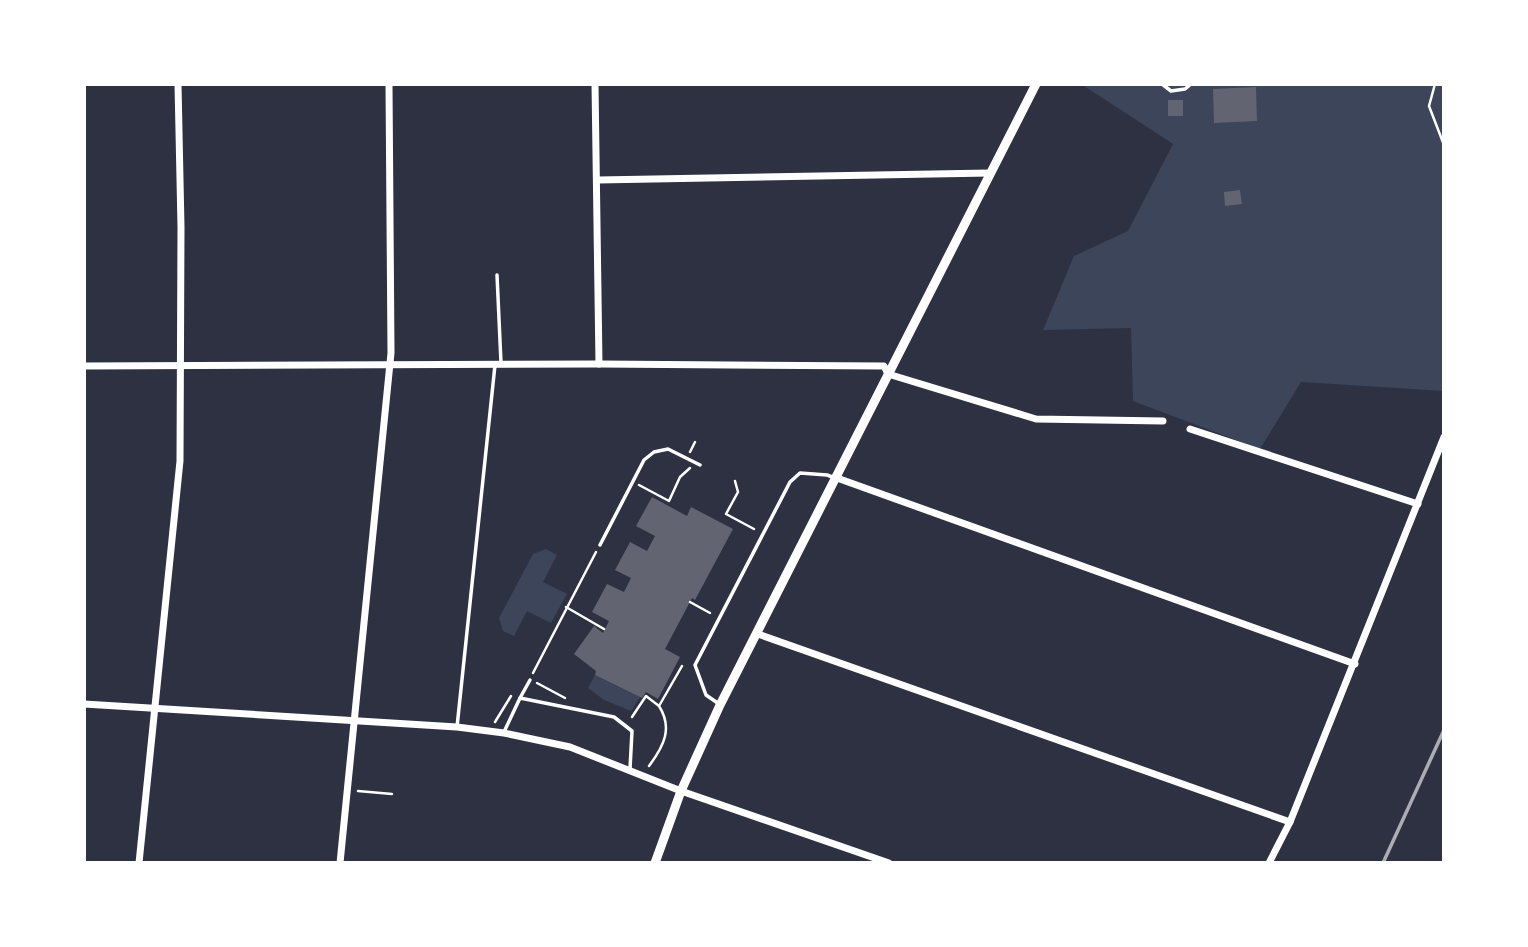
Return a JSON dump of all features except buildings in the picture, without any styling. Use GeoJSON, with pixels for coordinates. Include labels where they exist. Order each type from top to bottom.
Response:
{"type":"FeatureCollection","features":[{"type":"Feature","properties":{"kind":"street"},"geometry":{"type":"LineString","coordinates":[[139,863],[180,461],[178,84]]}},
{"type":"Feature","properties":{"kind":"street"},"geometry":{"type":"LineString","coordinates":[[340,863],[390,365],[389,84]]}},
{"type":"Feature","properties":{"kind":"street"},"geometry":{"type":"LineString","coordinates":[[595,84],[599,364]]}},
{"type":"Feature","properties":{"kind":"street"},"geometry":{"type":"LineString","coordinates":[[655,863],[681,791],[720,705],[1035,84]]}},
{"type":"Feature","properties":{"kind":"street"},"geometry":{"type":"LineString","coordinates":[[598,180],[990,173]]}},
{"type":"Feature","properties":{"kind":"street"},"geometry":{"type":"LineString","coordinates":[[84,366],[884,366],[888,374],[1036,419],[1163,421]]}},
{"type":"Feature","properties":{"kind":"street"},"geometry":{"type":"LineString","coordinates":[[1191,429],[1418,504]]}},
{"type":"Feature","properties":{"kind":"street"},"geometry":{"type":"LineString","coordinates":[[1269,863],[1290,822],[1355,664],[1444,436]]}},
{"type":"Feature","properties":{"kind":"street"},"geometry":{"type":"LineString","coordinates":[[837,478],[1355,664]]}},
{"type":"Feature","properties":{"kind":"street"},"geometry":{"type":"LineString","coordinates":[[758,634],[1290,822]]}},
{"type":"Feature","properties":{"kind":"street"},"geometry":{"type":"LineString","coordinates":[[84,704],[457,727],[504,733],[570,747],[681,791],[889,863]]}},
{"type":"Feature","properties":{"kind":"lane"},"geometry":{"type":"LineString","coordinates":[[1162,84],[1171,91],[1185,89],[1191,84]]}},
{"type":"Feature","properties":{"kind":"lane"},"geometry":{"type":"LineString","coordinates":[[457,727],[498,365],[497,275]]}},
{"type":"Feature","properties":{"kind":"lane"},"geometry":{"type":"LineString","coordinates":[[600,545],[644,460],[654,452],[668,449],[700,465]]}},
{"type":"Feature","properties":{"kind":"lane"},"geometry":{"type":"LineString","coordinates":[[720,705],[706,695],[695,665],[790,482],[800,474],[837,478]]}},
{"type":"Feature","properties":{"kind":"lane"},"geometry":{"type":"LineString","coordinates":[[504,733],[530,680]]}},
{"type":"Feature","properties":{"kind":"lane"},"geometry":{"type":"LineString","coordinates":[[520,698],[614,717],[632,731],[630,769]]}},
{"type":"Feature","properties":{"kind":"path"},"geometry":{"type":"LineString","coordinates":[[1435,84],[1429,106],[1444,145]]}},
{"type":"Feature","properties":{"kind":"path"},"geometry":{"type":"LineString","coordinates":[[690,452],[695,442]]}},
{"type":"Feature","properties":{"kind":"path"},"geometry":{"type":"LineString","coordinates":[[633,482],[669,501],[680,477],[690,468]]}},
{"type":"Feature","properties":{"kind":"path"},"geometry":{"type":"LineString","coordinates":[[735,481],[738,492],[726,514],[754,529]]}},
{"type":"Feature","properties":{"kind":"path"},"geometry":{"type":"LineString","coordinates":[[565,698],[530,680],[600,545]]}},
{"type":"Feature","properties":{"kind":"path"},"geometry":{"type":"LineString","coordinates":[[690,602],[710,612]]}},
{"type":"Feature","properties":{"kind":"path"},"geometry":{"type":"LineString","coordinates":[[566,607],[604,629]]}},
{"type":"Feature","properties":{"kind":"path"},"geometry":{"type":"LineString","coordinates":[[659,706],[682,666]]}},
{"type":"Feature","properties":{"kind":"path"},"geometry":{"type":"LineString","coordinates":[[632,718],[646,696],[659,706],[664,714],[667,729],[663,748],[649,766]]}},
{"type":"Feature","properties":{"kind":"path"},"geometry":{"type":"LineString","coordinates":[[358,792],[392,794]]}},
{"type":"Feature","properties":{"kind":"shaded area"},"geometry":{"type":"Polygon","coordinates":[[[1081,84],[1444,84],[1444,391],[1301,382],[1260,449],[1133,401],[1131,328],[1043,330],[1074,256],[1128,231],[1173,144],[1081,84]]]}},
{"type":"Feature","properties":{"kind":"shaded area"},"geometry":{"type":"Polygon","coordinates":[[[546,549],[557,555],[543,582],[567,594],[551,623],[527,611],[514,636],[503,631],[499,618],[533,554],[546,549]]]}},
{"type":"Feature","properties":{"kind":"shaded area"},"geometry":{"type":"Polygon","coordinates":[[[595,675],[640,697],[631,711],[604,700],[588,688],[595,675]]]}},
{"type":"Feature","properties":{"kind":"railway"},"geometry":{"type":"LineString","coordinates":[[1383,863],[1444,730]]}}]}
